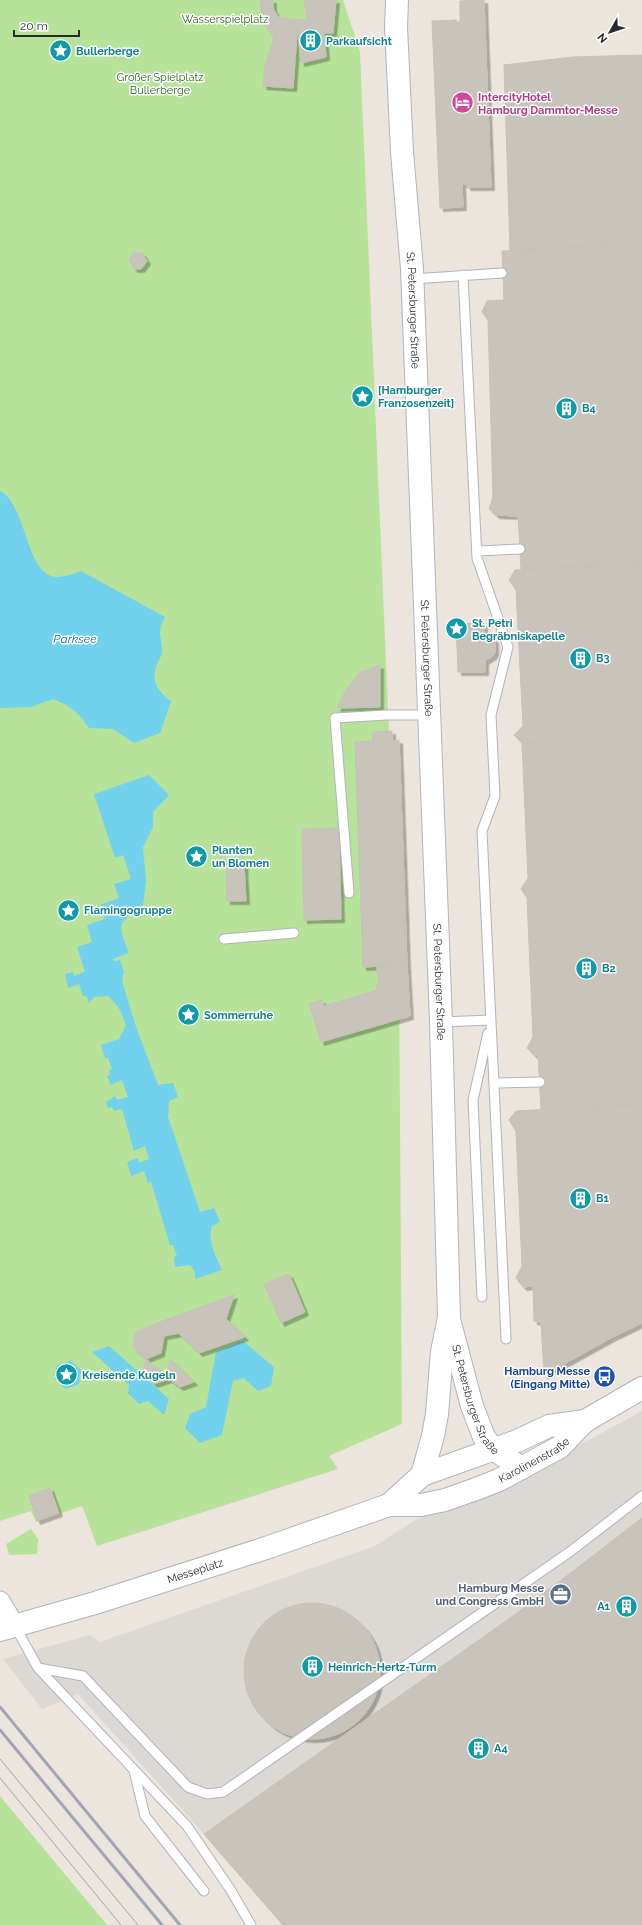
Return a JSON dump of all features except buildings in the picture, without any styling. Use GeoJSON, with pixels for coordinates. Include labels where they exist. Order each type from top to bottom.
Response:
{"type":"FeatureCollection","features":[{"type":"Feature","properties":{"kind":"street","name":"St. Petersburger Straße"},"geometry":{"type":"LineString","coordinates":[[397,0],[396,27],[402,152],[412,279],[441,1022],[448,1317],[442,1352],[437,1414],[430,1448],[422,1475]]}},
{"type":"Feature","properties":{"kind":"street","name":"St. Petersburger Straße"},"geometry":{"type":"LineString","coordinates":[[448,1317],[478,1426],[493,1449],[522,1468]]}},
{"type":"Feature","properties":{"kind":"street","name":"Karolinenstraße"},"geometry":{"type":"LineString","coordinates":[[476,1489],[499,1480],[560,1447],[585,1420],[642,1388]]}},
{"type":"Feature","properties":{"kind":"street","name":"Karolinenstraße"},"geometry":{"type":"LineString","coordinates":[[466,1460],[549,1426],[585,1420]]}},
{"type":"Feature","properties":{"kind":"street","name":"Messeplatz"},"geometry":{"type":"LineString","coordinates":[[389,1505],[422,1475],[466,1460]]}},
{"type":"Feature","properties":{"kind":"street","name":"Messeplatz"},"geometry":{"type":"LineString","coordinates":[[8,1628],[140,1589],[389,1505],[421,1504],[445,1500],[476,1489]]}},
{"type":"Feature","properties":{"kind":"street"},"geometry":{"type":"LineString","coordinates":[[0,1601],[8,1628]]}},
{"type":"Feature","properties":{"kind":"lane"},"geometry":{"type":"LineString","coordinates":[[412,279],[502,273]]}},
{"type":"Feature","properties":{"kind":"lane"},"geometry":{"type":"LineString","coordinates":[[463,275],[477,558],[508,646],[491,715],[495,796],[482,831],[506,1339]]}},
{"type":"Feature","properties":{"kind":"lane"},"geometry":{"type":"LineString","coordinates":[[477,550],[520,549]]}},
{"type":"Feature","properties":{"kind":"lane"},"geometry":{"type":"LineString","coordinates":[[349,893],[335,718],[386,715],[428,715]]}},
{"type":"Feature","properties":{"kind":"lane"},"geometry":{"type":"LineString","coordinates":[[224,939],[294,933]]}},
{"type":"Feature","properties":{"kind":"lane"},"geometry":{"type":"LineString","coordinates":[[441,1022],[491,1020]]}},
{"type":"Feature","properties":{"kind":"lane"},"geometry":{"type":"LineString","coordinates":[[482,1297],[473,1100],[491,1020]]}},
{"type":"Feature","properties":{"kind":"lane"},"geometry":{"type":"LineString","coordinates":[[494,1083],[540,1082]]}},
{"type":"Feature","properties":{"kind":"lane"},"geometry":{"type":"LineString","coordinates":[[38,1668],[83,1676],[188,1786],[207,1794],[223,1792],[572,1551],[642,1496]]}},
{"type":"Feature","properties":{"kind":"lane"},"geometry":{"type":"LineString","coordinates":[[8,1628],[38,1668],[186,1826],[230,1889],[251,1925]]}},
{"type":"Feature","properties":{"kind":"lane"},"geometry":{"type":"LineString","coordinates":[[133,1770],[145,1816],[204,1891]]}},
{"type":"Feature","properties":{"kind":"green space","name":"Planten un Blomen"},"geometry":{"type":"Polygon","coordinates":[[[0,0],[343,0],[360,52],[399,968],[402,1424],[329,1456],[338,1469],[97,1546],[82,1506],[36,1522],[31,1511],[0,1521],[0,0]]]}},
{"type":"Feature","properties":{"kind":"green space"},"geometry":{"type":"Polygon","coordinates":[[[31,1529],[38,1539],[37,1554],[9,1555],[6,1544],[31,1529]]]}},
{"type":"Feature","properties":{"kind":"green space"},"geometry":{"type":"Polygon","coordinates":[[[0,1796],[107,1925],[0,1925],[0,1796]]]}},
{"type":"Feature","properties":{"kind":"shaded area"},"geometry":{"type":"Polygon","coordinates":[[[642,1411],[642,1518],[513,1616],[204,1834],[78,1694],[42,1709],[3,1659],[90,1635],[100,1642],[375,1546],[417,1519],[469,1501],[514,1481],[642,1411]],[[309,1603],[294,1605],[270,1617],[260,1627],[247,1649],[244,1672],[250,1701],[265,1720],[276,1729],[289,1735],[312,1739],[337,1734],[348,1729],[359,1720],[373,1700],[380,1676],[376,1649],[370,1636],[348,1613],[323,1604],[309,1603]]]}},
{"type":"Feature","properties":{"kind":"water","name":"Parksee"},"geometry":{"type":"Polygon","coordinates":[[[0,491],[8,498],[15,508],[30,549],[43,571],[51,576],[58,577],[81,571],[165,617],[160,630],[162,653],[154,675],[156,685],[159,690],[171,701],[160,733],[134,743],[113,729],[89,728],[74,710],[53,699],[31,707],[0,708],[0,491]]]}},
{"type":"Feature","properties":{"kind":"water"},"geometry":{"type":"Polygon","coordinates":[[[149,775],[169,795],[153,812],[153,827],[143,847],[146,881],[143,905],[128,917],[122,925],[122,935],[129,953],[113,959],[114,961],[120,960],[124,972],[122,981],[136,1027],[158,1085],[173,1083],[178,1097],[169,1101],[168,1117],[200,1212],[214,1208],[220,1222],[212,1226],[211,1243],[222,1270],[195,1279],[195,1272],[190,1265],[175,1267],[174,1257],[177,1256],[173,1245],[170,1245],[151,1182],[148,1183],[144,1171],[131,1176],[127,1162],[138,1158],[139,1163],[149,1159],[145,1146],[134,1151],[122,1109],[114,1111],[112,1107],[108,1108],[106,1102],[115,1096],[117,1100],[128,1097],[122,1080],[111,1085],[107,1076],[110,1075],[109,1071],[112,1069],[108,1058],[105,1058],[101,1045],[119,1039],[126,1025],[123,1017],[117,1006],[108,996],[94,997],[89,1003],[87,996],[83,996],[79,984],[68,988],[65,974],[73,972],[74,976],[85,972],[77,947],[92,942],[87,925],[105,919],[100,905],[119,898],[114,884],[131,879],[123,855],[115,858],[94,794],[149,775]]]}},
{"type":"Feature","properties":{"kind":"water"},"geometry":{"type":"Polygon","coordinates":[[[243,1341],[274,1367],[271,1386],[258,1391],[244,1378],[233,1381],[222,1435],[200,1443],[185,1428],[190,1414],[206,1407],[216,1352],[243,1341]]]}},
{"type":"Feature","properties":{"kind":"water"},"geometry":{"type":"Polygon","coordinates":[[[109,1346],[169,1399],[164,1415],[148,1401],[139,1404],[128,1393],[129,1385],[92,1352],[109,1346]]]}},
{"type":"Feature","properties":{"kind":"water"},"geometry":{"type":"Polygon","coordinates":[[[71,1361],[81,1370],[79,1384],[66,1389],[55,1379],[57,1365],[71,1361]]]}},
{"type":"Feature","properties":{"kind":"tram line"},"geometry":{"type":"LineString","coordinates":[[0,1759],[138,1925]]}},
{"type":"Feature","properties":{"kind":"tram line"},"geometry":{"type":"LineString","coordinates":[[0,1778],[121,1925]]}},
{"type":"Feature","properties":{"kind":"railway"},"geometry":{"type":"LineString","coordinates":[[0,1707],[180,1925]]}},
{"type":"Feature","properties":{"kind":"railway"},"geometry":{"type":"LineString","coordinates":[[0,1730],[162,1925]]}},
{"type":"Feature","properties":{"kind":"place","name":"Parkaufsicht"},"geometry":{"type":"Point","coordinates":[311,41]}},
{"type":"Feature","properties":{"kind":"place","name":"Bullerberge"},"geometry":{"type":"Point","coordinates":[60,51]}},
{"type":"Feature","properties":{"kind":"place","name":"IntercityHotel Hamburg Dammtor-Messe"},"geometry":{"type":"Point","coordinates":[462,103]}},
{"type":"Feature","properties":{"kind":"place","name":"[Hamburger Franzosenzeit]"},"geometry":{"type":"Point","coordinates":[363,396]}},
{"type":"Feature","properties":{"kind":"place","name":"B4"},"geometry":{"type":"Point","coordinates":[566,408]}},
{"type":"Feature","properties":{"kind":"place","name":"St. Petri Begräbniskapelle"},"geometry":{"type":"Point","coordinates":[457,629]}},
{"type":"Feature","properties":{"kind":"place","name":"B3"},"geometry":{"type":"Point","coordinates":[581,658]}},
{"type":"Feature","properties":{"kind":"place","name":"Planten un Blomen"},"geometry":{"type":"Point","coordinates":[197,856]}},
{"type":"Feature","properties":{"kind":"place","name":"Flamingogruppe"},"geometry":{"type":"Point","coordinates":[69,910]}},
{"type":"Feature","properties":{"kind":"place","name":"B2"},"geometry":{"type":"Point","coordinates":[586,968]}},
{"type":"Feature","properties":{"kind":"place","name":"Sommerruhe"},"geometry":{"type":"Point","coordinates":[189,1015]}},
{"type":"Feature","properties":{"kind":"place","name":"B1"},"geometry":{"type":"Point","coordinates":[581,1198]}},
{"type":"Feature","properties":{"kind":"place","name":"Kreisende Kugeln"},"geometry":{"type":"Point","coordinates":[67,1375]}},
{"type":"Feature","properties":{"kind":"place","name":"Hamburg Messe (Eingang Mitte)"},"geometry":{"type":"Point","coordinates":[605,1377]}},
{"type":"Feature","properties":{"kind":"place","name":"Hamburg Messe und Congress GmbH"},"geometry":{"type":"Point","coordinates":[560,1594]}},
{"type":"Feature","properties":{"kind":"place","name":"A1"},"geometry":{"type":"Point","coordinates":[626,1606]}},
{"type":"Feature","properties":{"kind":"place","name":"Heinrich-Hertz-Turm"},"geometry":{"type":"Point","coordinates":[312,1667]}},
{"type":"Feature","properties":{"kind":"place","name":"A4"},"geometry":{"type":"Point","coordinates":[478,1748]}},
{"type":"Feature","properties":{"kind":"park label","name":"Wasserspielplatz"},"geometry":{"type":"Point","coordinates":[225,19]}},
{"type":"Feature","properties":{"kind":"park label","name":"Großer Spielplatz Bullerberge"},"geometry":{"type":"Point","coordinates":[160,83]}}]}
